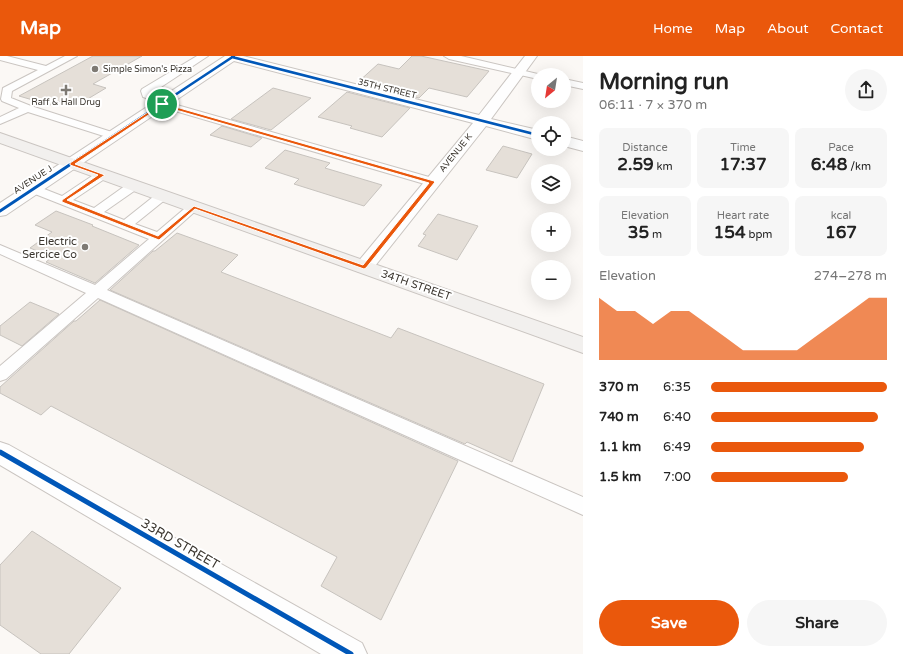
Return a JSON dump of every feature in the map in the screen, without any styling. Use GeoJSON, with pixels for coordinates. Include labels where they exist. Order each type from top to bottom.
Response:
{"type":"FeatureCollection","features":[{"type":"Feature","properties":{"kind":"main road"},"geometry":{"type":"LineString","coordinates":[[0,122],[72,164]]}},
{"type":"Feature","properties":{"kind":"main road","name":"34TH STREET"},"geometry":{"type":"LineString","coordinates":[[0,138],[583,344]]}},
{"type":"Feature","properties":{"kind":"main road"},"geometry":{"type":"LineString","coordinates":[[0,149],[72,164]]}},
{"type":"Feature","properties":{"kind":"street","name":"AVENUE J"},"geometry":{"type":"LineString","coordinates":[[0,211],[164,103],[231,56]]}},
{"type":"Feature","properties":{"kind":"street","name":"35TH STREET"},"geometry":{"type":"LineString","coordinates":[[231,56],[531,133]]}},
{"type":"Feature","properties":{"kind":"street","name":"AVENUE K"},"geometry":{"type":"LineString","coordinates":[[364,267],[482,121],[531,56]]}},
{"type":"Feature","properties":{"kind":"street"},"geometry":{"type":"LineString","coordinates":[[571,143],[583,146]]}},
{"type":"Feature","properties":{"kind":"street","name":"33RD STREET"},"geometry":{"type":"LineString","coordinates":[[0,452],[351,654]]}},
{"type":"Feature","properties":{"kind":"lane"},"geometry":{"type":"LineString","coordinates":[[25,64],[40,56]]}},
{"type":"Feature","properties":{"kind":"lane"},"geometry":{"type":"LineString","coordinates":[[72,56],[7,90],[6,99],[27,108],[114,136]]}},
{"type":"Feature","properties":{"kind":"lane"},"geometry":{"type":"LineString","coordinates":[[203,56],[146,93],[164,103],[432,182]]}},
{"type":"Feature","properties":{"kind":"lane"},"geometry":{"type":"LineString","coordinates":[[449,56],[531,75]]}},
{"type":"Feature","properties":{"kind":"lane"},"geometry":{"type":"LineString","coordinates":[[0,57],[46,70]]}},
{"type":"Feature","properties":{"kind":"lane"},"geometry":{"type":"LineString","coordinates":[[571,83],[583,86]]}},
{"type":"Feature","properties":{"kind":"lane"},"geometry":{"type":"LineString","coordinates":[[0,122],[27,108]]}},
{"type":"Feature","properties":{"kind":"lane"},"geometry":{"type":"LineString","coordinates":[[64,201],[102,175]]}},
{"type":"Feature","properties":{"kind":"lane"},"geometry":{"type":"LineString","coordinates":[[94,213],[133,186]]}},
{"type":"Feature","properties":{"kind":"lane"},"geometry":{"type":"LineString","coordinates":[[34,189],[159,238]]}},
{"type":"Feature","properties":{"kind":"lane"},"geometry":{"type":"LineString","coordinates":[[125,225],[162,196]]}},
{"type":"Feature","properties":{"kind":"lane"},"geometry":{"type":"LineString","coordinates":[[0,375],[194,207]]}},
{"type":"Feature","properties":{"kind":"lane"},"geometry":{"type":"LineString","coordinates":[[0,249],[583,506]]}},
{"type":"Feature","properties":{"kind":"building"},"geometry":{"type":"Polygon","coordinates":[[[93,56],[142,56],[93,84],[106,88],[76,106],[58,101],[50,105],[19,96],[93,56]]]}},
{"type":"Feature","properties":{"kind":"building"},"geometry":{"type":"Polygon","coordinates":[[[412,56],[421,56],[489,71],[467,97],[429,88],[419,98],[357,83],[378,64],[399,69],[412,56]]]}},
{"type":"Feature","properties":{"kind":"building"},"geometry":{"type":"Polygon","coordinates":[[[273,88],[311,98],[271,130],[231,119],[273,88]]]}},
{"type":"Feature","properties":{"kind":"building"},"geometry":{"type":"Polygon","coordinates":[[[347,92],[410,108],[382,137],[350,128],[352,126],[318,117],[347,92]]]}},
{"type":"Feature","properties":{"kind":"building"},"geometry":{"type":"Polygon","coordinates":[[[222,126],[262,138],[251,147],[210,135],[222,126]]]}},
{"type":"Feature","properties":{"kind":"building"},"geometry":{"type":"Polygon","coordinates":[[[503,146],[531,154],[517,178],[486,170],[503,146]]]}},
{"type":"Feature","properties":{"kind":"building"},"geometry":{"type":"Polygon","coordinates":[[[285,150],[330,163],[325,168],[382,185],[364,206],[294,184],[299,179],[265,168],[285,150]]]}},
{"type":"Feature","properties":{"kind":"building","name":"Electric Sercice Co"},"geometry":{"type":"Polygon","coordinates":[[[56,211],[139,245],[95,283],[46,262],[52,257],[30,248],[52,232],[35,225],[56,211]]]}},
{"type":"Feature","properties":{"kind":"building"},"geometry":{"type":"Polygon","coordinates":[[[438,214],[478,226],[457,260],[418,246],[426,235],[423,234],[438,214]]]}},
{"type":"Feature","properties":{"kind":"building"},"geometry":{"type":"Polygon","coordinates":[[[177,233],[238,255],[221,272],[391,338],[398,328],[544,384],[512,462],[467,442],[465,444],[110,290],[153,251],[177,233]]]}},
{"type":"Feature","properties":{"kind":"building"},"geometry":{"type":"Polygon","coordinates":[[[100,300],[458,461],[381,620],[321,586],[337,557],[51,406],[41,415],[0,393],[0,387],[74,321],[76,321],[100,300]]]}},
{"type":"Feature","properties":{"kind":"building"},"geometry":{"type":"Polygon","coordinates":[[[30,302],[59,314],[22,346],[0,335],[0,326],[30,302]]]}},
{"type":"Feature","properties":{"kind":"building"},"geometry":{"type":"Polygon","coordinates":[[[32,531],[121,588],[69,654],[41,654],[0,625],[0,565],[32,531]]]}},
{"type":"Feature","properties":{"kind":"cycle path"},"geometry":{"type":"LineString","coordinates":[[0,211],[234,56]]}},
{"type":"Feature","properties":{"kind":"cycle path"},"geometry":{"type":"LineString","coordinates":[[232,57],[531,133]]}},
{"type":"Feature","properties":{"kind":"cycle path"},"geometry":{"type":"LineString","coordinates":[[0,452],[351,654]]}},
{"type":"Feature","properties":{"kind":"place","name":"Simple Simon's Pizza"},"geometry":{"type":"Point","coordinates":[95,69]}},
{"type":"Feature","properties":{"kind":"place","name":"Raff & Hall Drug"},"geometry":{"type":"Point","coordinates":[66,90]}},
{"type":"Feature","properties":{"kind":"place","name":"Electric Sercice Co"},"geometry":{"type":"Point","coordinates":[85,247]}},
{"type":"Feature","properties":{"kind":"route"},"geometry":{"type":"LineString","coordinates":[[162,104],[432,182],[364,267],[194,207],[159,238],[64,201],[102,175],[72,164],[162,104]]}}]}
